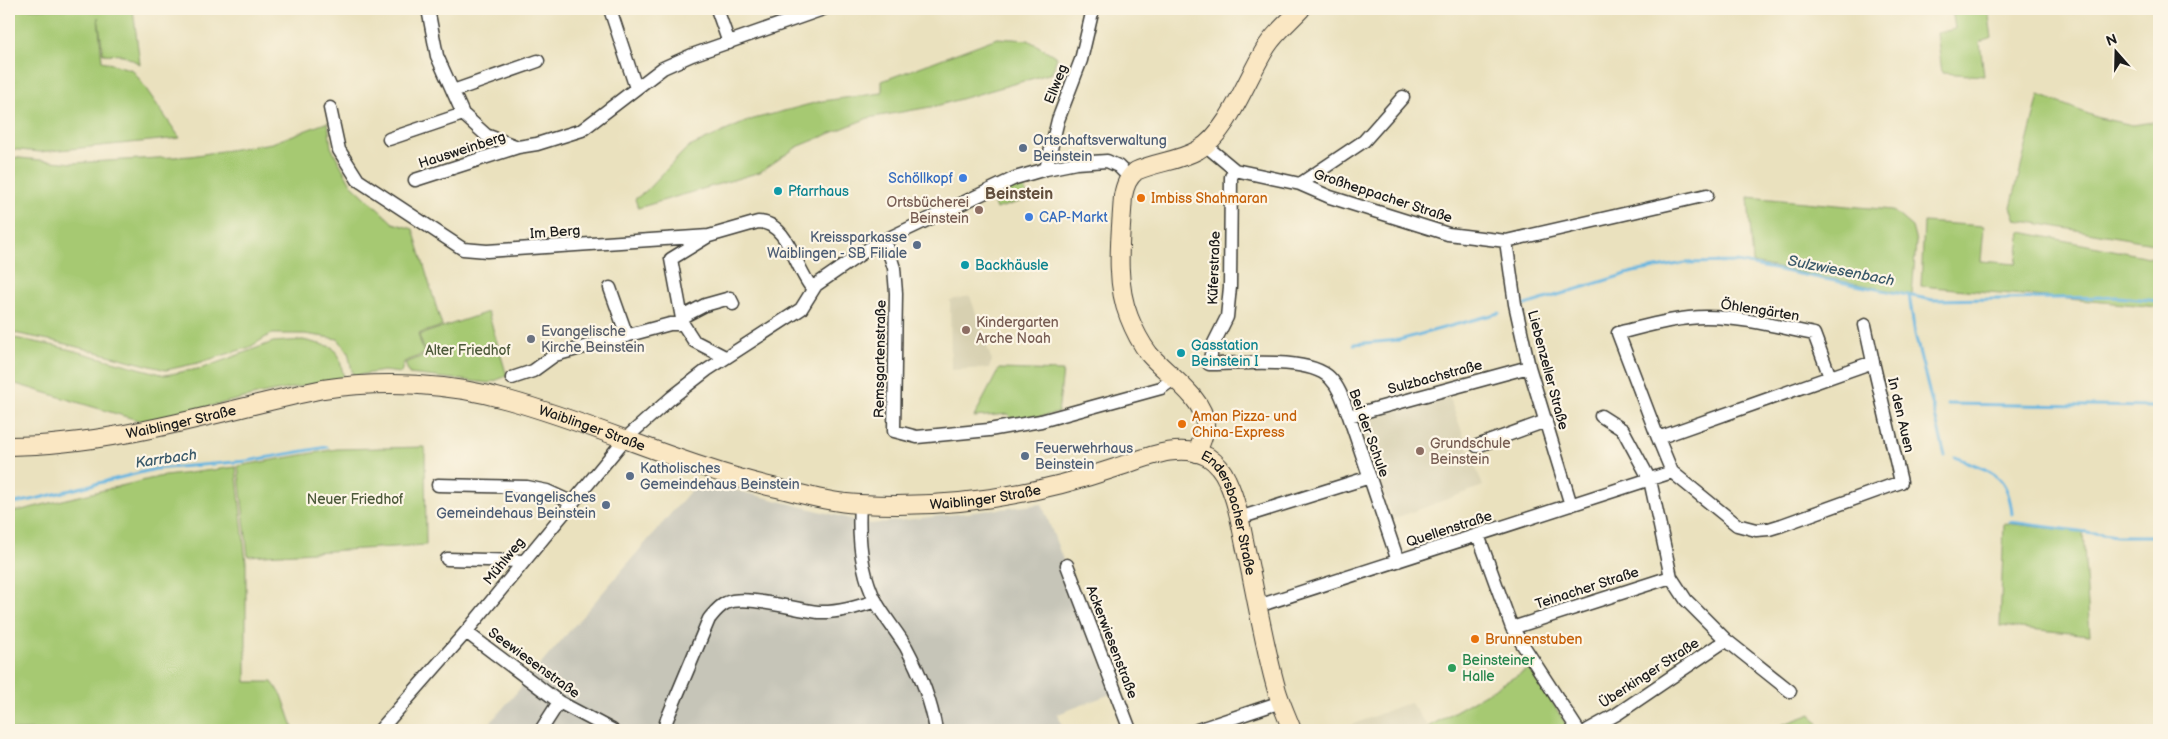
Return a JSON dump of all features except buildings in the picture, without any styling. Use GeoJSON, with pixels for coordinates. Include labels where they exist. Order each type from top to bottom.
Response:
{"type":"FeatureCollection","features":[{"type":"Feature","properties":{"kind":"street","name":"Hausweinberg"},"geometry":{"type":"LineString","coordinates":[[428,9],[437,56],[463,114],[486,135],[518,147]]}},
{"type":"Feature","properties":{"kind":"street"},"geometry":{"type":"LineString","coordinates":[[610,9],[636,88]]}},
{"type":"Feature","properties":{"kind":"street"},"geometry":{"type":"LineString","coordinates":[[717,9],[729,43]]}},
{"type":"Feature","properties":{"kind":"street","name":"Hausweinberg"},"geometry":{"type":"LineString","coordinates":[[415,180],[518,147],[546,142],[582,130],[663,68],[692,55],[823,9]]}},
{"type":"Feature","properties":{"kind":"street","name":"Ellweg"},"geometry":{"type":"LineString","coordinates":[[1046,169],[1058,120],[1081,60],[1093,9]]}},
{"type":"Feature","properties":{"kind":"street"},"geometry":{"type":"LineString","coordinates":[[709,236],[671,259],[682,320],[694,341],[725,358],[801,309],[812,289],[865,251],[1007,181],[1046,169],[1076,163],[1107,161],[1118,166],[1129,177],[1143,168],[1190,154],[1205,145],[1235,106],[1250,74],[1269,44],[1301,9]]}},
{"type":"Feature","properties":{"kind":"street"},"geometry":{"type":"LineString","coordinates":[[453,91],[538,61]]}},
{"type":"Feature","properties":{"kind":"street"},"geometry":{"type":"LineString","coordinates":[[1300,184],[1364,141],[1403,97]]}},
{"type":"Feature","properties":{"kind":"street","name":"Im Berg"},"geometry":{"type":"LineString","coordinates":[[330,108],[340,150],[358,180],[463,249],[487,251],[709,236],[758,222],[766,222],[774,226],[785,240],[806,282],[812,289]]}},
{"type":"Feature","properties":{"kind":"street"},"geometry":{"type":"LineString","coordinates":[[389,139],[463,114]]}},
{"type":"Feature","properties":{"kind":"street","name":"Großheppacher Straße"},"geometry":{"type":"LineString","coordinates":[[1205,145],[1235,170],[1300,184],[1358,206],[1448,234],[1506,241],[1707,195]]}},
{"type":"Feature","properties":{"kind":"street","name":"Küferstraße"},"geometry":{"type":"LineString","coordinates":[[1210,364],[1213,345],[1227,317],[1230,287],[1231,178],[1235,170]]}},
{"type":"Feature","properties":{"kind":"street","name":"Endersbacher Straße"},"geometry":{"type":"LineString","coordinates":[[1129,177],[1123,196],[1120,267],[1128,315],[1142,344],[1202,409],[1205,425],[1198,453],[1211,459],[1222,470],[1228,481],[1239,518],[1277,692],[1292,730]]}},
{"type":"Feature","properties":{"kind":"street","name":"Remsgartenstraße"},"geometry":{"type":"LineString","coordinates":[[885,240],[894,268],[896,293],[894,431],[918,437],[989,430],[1041,421],[1161,388],[1172,377]]}},
{"type":"Feature","properties":{"kind":"street","name":"Liebenzeller Straße"},"geometry":{"type":"LineString","coordinates":[[1506,241],[1515,304],[1529,367],[1571,505]]}},
{"type":"Feature","properties":{"kind":"street"},"geometry":{"type":"LineString","coordinates":[[610,288],[627,336]]}},
{"type":"Feature","properties":{"kind":"street"},"geometry":{"type":"LineString","coordinates":[[512,378],[532,371],[555,355],[682,320],[705,305],[730,298],[733,304]]}},
{"type":"Feature","properties":{"kind":"street","name":"Öhlengärten"},"geometry":{"type":"LineString","coordinates":[[1658,438],[1618,333],[1668,321],[1706,317],[1743,320],[1814,334],[1830,377]]}},
{"type":"Feature","properties":{"kind":"street"},"geometry":{"type":"LineString","coordinates":[[1658,438],[1873,362],[1865,325]]}},
{"type":"Feature","properties":{"kind":"street","name":"Mühlweg"},"geometry":{"type":"LineString","coordinates":[[380,730],[466,632],[571,502],[625,439],[671,398],[725,358]]}},
{"type":"Feature","properties":{"kind":"street","name":"In den Auen"},"geometry":{"type":"LineString","coordinates":[[1658,438],[1672,472],[1737,525],[1756,530],[1782,525],[1901,482],[1873,362]]}},
{"type":"Feature","properties":{"kind":"street","name":"Bei der Schule"},"geometry":{"type":"LineString","coordinates":[[1210,364],[1301,363],[1327,375],[1342,397],[1398,561]]}},
{"type":"Feature","properties":{"kind":"street","name":"Sulzbachstraße"},"geometry":{"type":"LineString","coordinates":[[1349,416],[1529,367]]}},
{"type":"Feature","properties":{"kind":"street","name":"Waiblinger Straße"},"geometry":{"type":"LineString","coordinates":[[9,446],[42,446],[146,431],[323,390],[350,385],[384,384],[426,386],[508,400],[748,481],[831,501],[860,504],[982,501],[1049,488],[1096,475],[1154,455],[1178,450],[1198,453]]}},
{"type":"Feature","properties":{"kind":"street"},"geometry":{"type":"LineString","coordinates":[[1600,416],[1624,430],[1650,480],[1671,577],[1686,600],[1726,640],[1790,691]]}},
{"type":"Feature","properties":{"kind":"street"},"geometry":{"type":"LineString","coordinates":[[1477,446],[1546,421]]}},
{"type":"Feature","properties":{"kind":"street"},"geometry":{"type":"LineString","coordinates":[[1650,480],[1672,472]]}},
{"type":"Feature","properties":{"kind":"street"},"geometry":{"type":"LineString","coordinates":[[1239,518],[1370,477]]}},
{"type":"Feature","properties":{"kind":"street","name":"Quellenstraße"},"geometry":{"type":"LineString","coordinates":[[1258,606],[1650,480]]}},
{"type":"Feature","properties":{"kind":"street"},"geometry":{"type":"LineString","coordinates":[[438,485],[527,487],[547,491],[571,502]]}},
{"type":"Feature","properties":{"kind":"street"},"geometry":{"type":"LineString","coordinates":[[860,504],[858,536],[864,566],[876,601],[906,648],[920,678],[930,702],[936,730]]}},
{"type":"Feature","properties":{"kind":"street"},"geometry":{"type":"LineString","coordinates":[[1478,535],[1512,628],[1578,730]]}},
{"type":"Feature","properties":{"kind":"street"},"geometry":{"type":"LineString","coordinates":[[446,559],[524,561]]}},
{"type":"Feature","properties":{"kind":"street","name":"Ackerwiesenstraße"},"geometry":{"type":"LineString","coordinates":[[1067,565],[1130,730]]}},
{"type":"Feature","properties":{"kind":"street","name":"Teinacher Straße"},"geometry":{"type":"LineString","coordinates":[[1512,628],[1671,577]]}},
{"type":"Feature","properties":{"kind":"street"},"geometry":{"type":"LineString","coordinates":[[664,730],[709,619],[716,609],[726,603],[740,600],[819,612],[836,612],[876,601]]}},
{"type":"Feature","properties":{"kind":"street","name":"Seewiesenstraße"},"geometry":{"type":"LineString","coordinates":[[466,632],[559,702],[612,730]]}},
{"type":"Feature","properties":{"kind":"street","name":"Überkinger Straße"},"geometry":{"type":"LineString","coordinates":[[1588,730],[1617,714],[1726,640]]}},
{"type":"Feature","properties":{"kind":"street"},"geometry":{"type":"LineString","coordinates":[[541,730],[559,702]]}},
{"type":"Feature","properties":{"kind":"street"},"geometry":{"type":"LineString","coordinates":[[1197,730],[1281,702]]}},
{"type":"Feature","properties":{"kind":"shaded area","name":"Kindergarten Arche Noah"},"geometry":{"type":"Polygon","coordinates":[[[970,296],[992,361],[989,368],[951,370],[950,300],[970,296]]]}},
{"type":"Feature","properties":{"kind":"shaded area","name":"Grundschule Beinstein"},"geometry":{"type":"Polygon","coordinates":[[[1447,392],[1483,486],[1393,519],[1358,416],[1447,392]]]}},
{"type":"Feature","properties":{"kind":"shaded area"},"geometry":{"type":"Polygon","coordinates":[[[699,481],[871,524],[1042,504],[1113,693],[1058,714],[1063,730],[484,730],[699,481]]]}},
{"type":"Feature","properties":{"kind":"shaded area"},"geometry":{"type":"Polygon","coordinates":[[[1410,702],[1430,730],[1339,730],[1410,702]]]}},
{"type":"Feature","properties":{"kind":"green space"},"geometry":{"type":"Polygon","coordinates":[[[9,9],[133,9],[140,64],[123,55],[103,54],[98,17],[102,61],[133,70],[180,138],[40,152],[9,149],[9,9]]]}},
{"type":"Feature","properties":{"kind":"green space"},"geometry":{"type":"Polygon","coordinates":[[[1952,9],[1988,9],[1992,38],[1980,42],[1984,76],[1942,73],[1937,33],[1955,29],[1952,9]]]}},
{"type":"Feature","properties":{"kind":"green space"},"geometry":{"type":"Polygon","coordinates":[[[997,38],[1028,40],[1057,57],[1052,73],[936,106],[868,118],[797,147],[760,172],[638,208],[635,199],[646,191],[687,148],[750,120],[822,101],[882,93],[882,81],[997,38]]]}},
{"type":"Feature","properties":{"kind":"green space"},"geometry":{"type":"Polygon","coordinates":[[[2039,95],[2099,118],[2133,125],[2159,121],[2159,244],[2016,220],[2011,207],[2039,95]]]}},
{"type":"Feature","properties":{"kind":"green space"},"geometry":{"type":"Polygon","coordinates":[[[328,122],[331,147],[351,184],[393,223],[413,229],[442,326],[418,334],[424,354],[404,362],[401,373],[383,371],[353,376],[348,352],[338,339],[305,334],[271,334],[250,347],[198,363],[166,370],[54,341],[9,332],[9,157],[73,163],[191,156],[272,143],[328,122]]]}},
{"type":"Feature","properties":{"kind":"green space"},"geometry":{"type":"Polygon","coordinates":[[[1022,181],[1028,199],[996,209],[991,195],[1022,181]]]}},
{"type":"Feature","properties":{"kind":"green space"},"geometry":{"type":"Polygon","coordinates":[[[1748,197],[1892,210],[1912,227],[1916,242],[1912,295],[1753,263],[1748,197]]]}},
{"type":"Feature","properties":{"kind":"green space"},"geometry":{"type":"Polygon","coordinates":[[[1924,222],[1984,226],[1981,261],[2016,264],[2021,232],[2159,259],[2159,307],[1921,286],[1924,222]]]}},
{"type":"Feature","properties":{"kind":"green space","name":"Alter Friedhof"},"geometry":{"type":"Polygon","coordinates":[[[488,312],[507,376],[489,383],[409,374],[405,363],[426,355],[419,335],[488,312]]]}},
{"type":"Feature","properties":{"kind":"green space"},"geometry":{"type":"Polygon","coordinates":[[[9,337],[56,346],[165,375],[203,368],[273,342],[303,340],[332,347],[339,356],[344,378],[261,394],[144,422],[9,382],[9,337]]]}},
{"type":"Feature","properties":{"kind":"green space"},"geometry":{"type":"Polygon","coordinates":[[[999,369],[1063,371],[1058,413],[1010,422],[1009,414],[974,417],[999,369]]]}},
{"type":"Feature","properties":{"kind":"green space","name":"Neuer Friedhof"},"geometry":{"type":"Polygon","coordinates":[[[425,447],[426,545],[248,556],[238,466],[337,449],[425,447]]]}},
{"type":"Feature","properties":{"kind":"green space"},"geometry":{"type":"Polygon","coordinates":[[[236,467],[246,562],[246,682],[272,682],[282,695],[294,730],[9,730],[9,513],[158,477],[236,467]]]}},
{"type":"Feature","properties":{"kind":"green space"},"geometry":{"type":"Polygon","coordinates":[[[2004,523],[2083,532],[2090,635],[2000,626],[2004,523]]]}},
{"type":"Feature","properties":{"kind":"green space"},"geometry":{"type":"Polygon","coordinates":[[[1530,668],[1570,730],[1430,730],[1428,727],[1530,668]]]}},
{"type":"Feature","properties":{"kind":"green space"},"geometry":{"type":"Polygon","coordinates":[[[1811,714],[1822,730],[1768,730],[1811,714]]]}},
{"type":"Feature","properties":{"kind":"waterway","name":"Sulzwiesenbach"},"geometry":{"type":"LineString","coordinates":[[1525,305],[1633,272],[1685,263],[1737,262],[1933,300],[2118,297],[2159,301]]}},
{"type":"Feature","properties":{"kind":"waterway"},"geometry":{"type":"LineString","coordinates":[[1909,295],[1915,334],[1945,456]]}},
{"type":"Feature","properties":{"kind":"waterway","name":"Sulzwiesenbach"},"geometry":{"type":"LineString","coordinates":[[1354,344],[1399,340],[1499,313]]}},
{"type":"Feature","properties":{"kind":"waterway"},"geometry":{"type":"LineString","coordinates":[[1947,404],[2159,407]]}},
{"type":"Feature","properties":{"kind":"waterway","name":"Karrbach"},"geometry":{"type":"LineString","coordinates":[[9,504],[155,469],[247,461],[327,447]]}},
{"type":"Feature","properties":{"kind":"waterway"},"geometry":{"type":"LineString","coordinates":[[1955,457],[1995,475],[2006,489],[2012,514]]}},
{"type":"Feature","properties":{"kind":"waterway"},"geometry":{"type":"LineString","coordinates":[[2010,522],[2117,536],[2159,536]]}},
{"type":"Feature","properties":{"kind":"place","name":"Ortschaftsverwaltung Beinstein"},"geometry":{"type":"Point","coordinates":[1023,148]}},
{"type":"Feature","properties":{"kind":"place","name":"Schöllkopf"},"geometry":{"type":"Point","coordinates":[963,178]}},
{"type":"Feature","properties":{"kind":"place","name":"Pfarrhaus"},"geometry":{"type":"Point","coordinates":[778,191]}},
{"type":"Feature","properties":{"kind":"place","name":"Imbiss Shahmaran"},"geometry":{"type":"Point","coordinates":[1141,198]}},
{"type":"Feature","properties":{"kind":"place","name":"Ortsbücherei Beinstein"},"geometry":{"type":"Point","coordinates":[979,210]}},
{"type":"Feature","properties":{"kind":"place","name":"CAP-Markt"},"geometry":{"type":"Point","coordinates":[1029,217]}},
{"type":"Feature","properties":{"kind":"place","name":"Kreissparkasse Waiblingen - SB Filiale"},"geometry":{"type":"Point","coordinates":[917,245]}},
{"type":"Feature","properties":{"kind":"place","name":"Backhäusle"},"geometry":{"type":"Point","coordinates":[965,265]}},
{"type":"Feature","properties":{"kind":"place","name":"Kindergarten Arche Noah"},"geometry":{"type":"Point","coordinates":[966,330]}},
{"type":"Feature","properties":{"kind":"place","name":"Evangelische Kirche Beinstein"},"geometry":{"type":"Point","coordinates":[531,339]}},
{"type":"Feature","properties":{"kind":"place","name":"Gasstation Beinstein I"},"geometry":{"type":"Point","coordinates":[1181,353]}},
{"type":"Feature","properties":{"kind":"place","name":"Aman Pizza- und China-Express"},"geometry":{"type":"Point","coordinates":[1182,424]}},
{"type":"Feature","properties":{"kind":"place","name":"Grundschule Beinstein"},"geometry":{"type":"Point","coordinates":[1420,451]}},
{"type":"Feature","properties":{"kind":"place","name":"Feuerwehrhaus Beinstein"},"geometry":{"type":"Point","coordinates":[1025,456]}},
{"type":"Feature","properties":{"kind":"place","name":"Katholisches Gemeindehaus Beinstein"},"geometry":{"type":"Point","coordinates":[630,476]}},
{"type":"Feature","properties":{"kind":"place","name":"Evangelisches Gemeindehaus Beinstein"},"geometry":{"type":"Point","coordinates":[606,505]}},
{"type":"Feature","properties":{"kind":"place","name":"Brunnenstuben"},"geometry":{"type":"Point","coordinates":[1475,639]}},
{"type":"Feature","properties":{"kind":"place","name":"Beinsteiner Halle"},"geometry":{"type":"Point","coordinates":[1452,668]}},
{"type":"Feature","properties":{"kind":"district","name":"Beinstein"},"geometry":{"type":"Point","coordinates":[1019,194]}}]}
